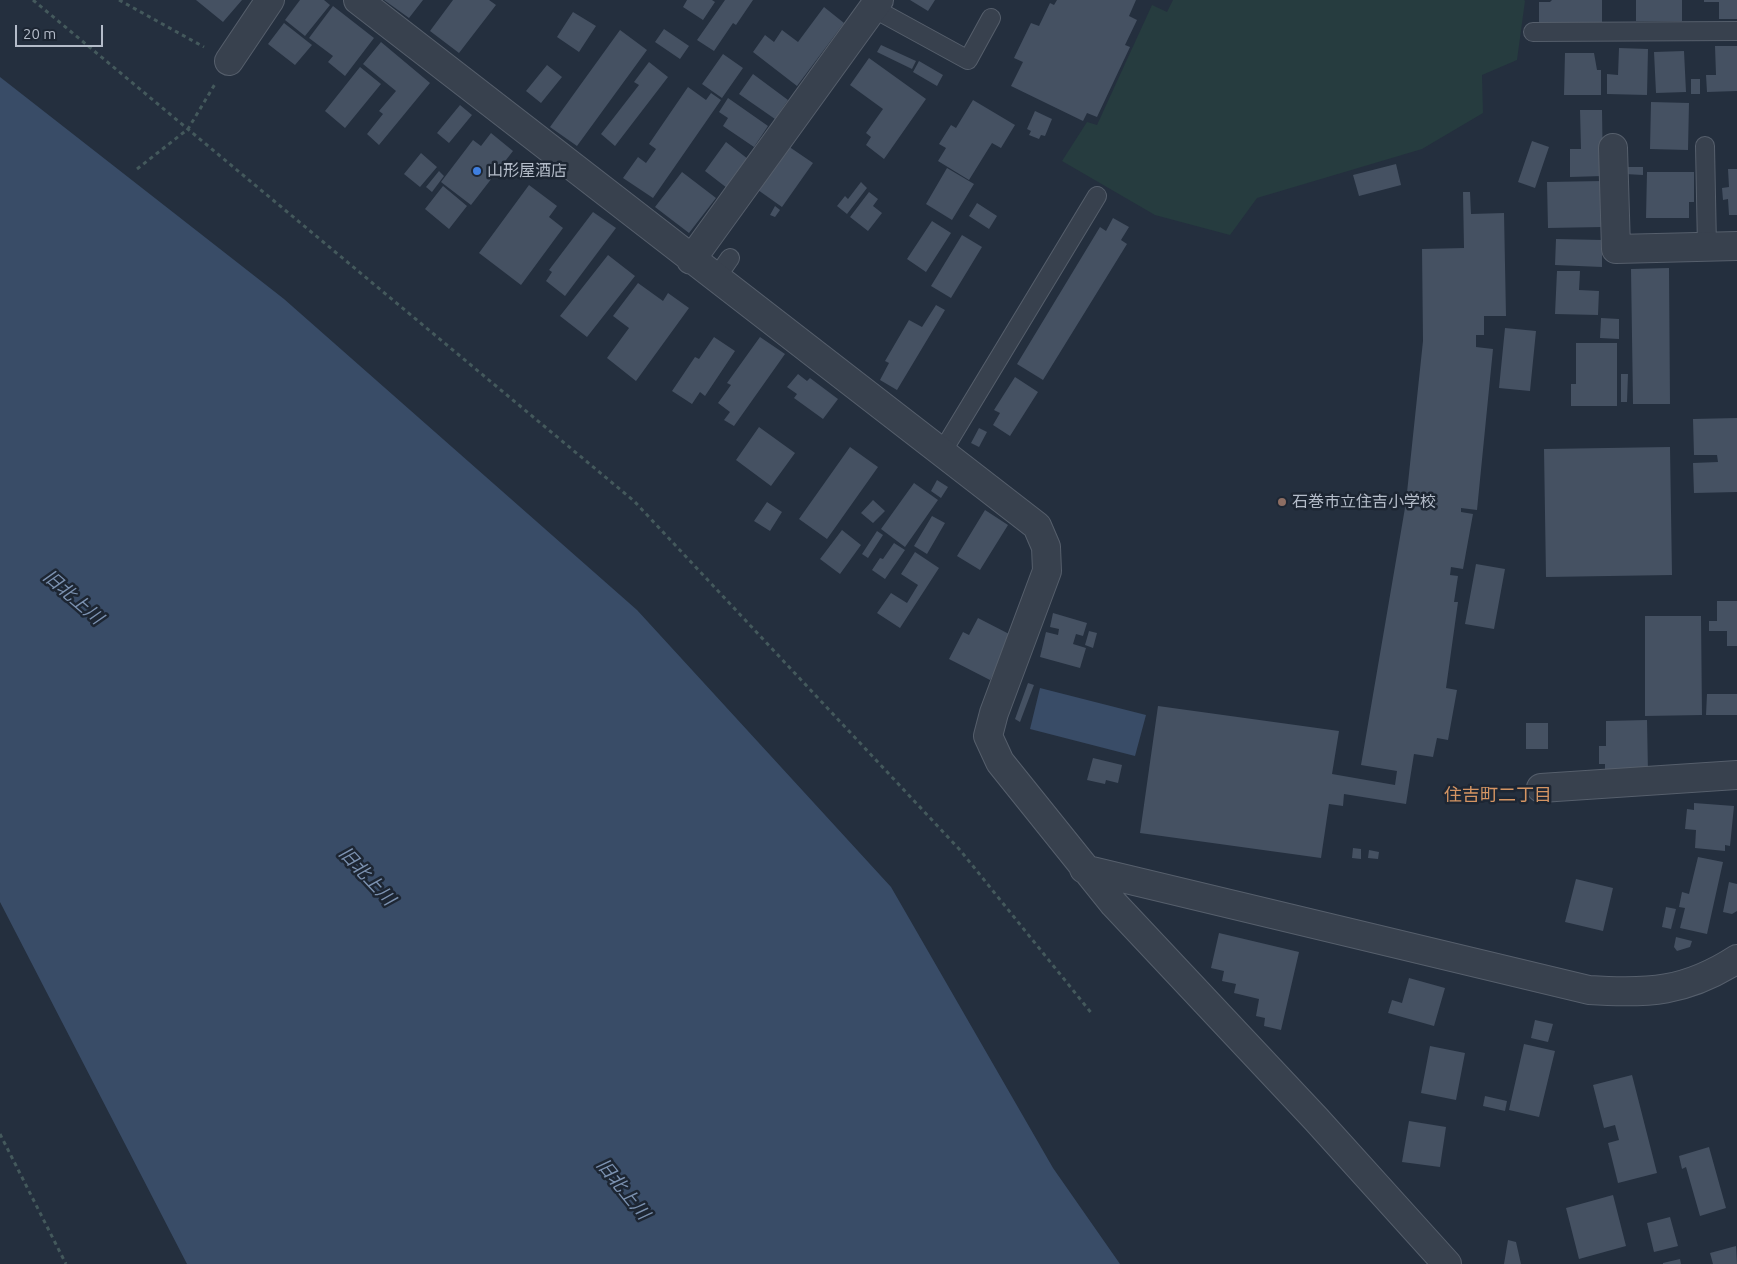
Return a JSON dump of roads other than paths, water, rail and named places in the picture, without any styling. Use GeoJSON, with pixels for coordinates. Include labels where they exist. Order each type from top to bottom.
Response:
{"type":"FeatureCollection","features":[{"type":"Feature","properties":{"kind":"street"},"geometry":{"type":"LineString","coordinates":[[229,61],[270,0]]}},
{"type":"Feature","properties":{"kind":"street"},"geometry":{"type":"LineString","coordinates":[[358,0],[691,260],[723,268],[942,452],[1037,526],[1046,546],[1048,571],[994,713],[988,736],[1000,762],[1073,853],[1446,1264]]}},
{"type":"Feature","properties":{"kind":"street"},"geometry":{"type":"LineString","coordinates":[[691,260],[876,4]]}},
{"type":"Feature","properties":{"kind":"street"},"geometry":{"type":"LineString","coordinates":[[1613,148],[1616,249],[1737,246]]}},
{"type":"Feature","properties":{"kind":"street"},"geometry":{"type":"LineString","coordinates":[[1541,788],[1737,775]]}},
{"type":"Feature","properties":{"kind":"street"},"geometry":{"type":"LineString","coordinates":[[1073,853],[1589,990],[1655,992],[1690,982],[1737,959]]}},
{"type":"Feature","properties":{"kind":"lane"},"geometry":{"type":"LineString","coordinates":[[876,4],[968,60],[991,18]]}},
{"type":"Feature","properties":{"kind":"lane"},"geometry":{"type":"LineString","coordinates":[[1533,32],[1737,31]]}},
{"type":"Feature","properties":{"kind":"lane"},"geometry":{"type":"LineString","coordinates":[[1705,146],[1707,247]]}},
{"type":"Feature","properties":{"kind":"lane"},"geometry":{"type":"LineString","coordinates":[[942,452],[1097,196]]}},
{"type":"Feature","properties":{"kind":"water","name":"旧北上川"},"geometry":{"type":"Polygon","coordinates":[[[0,77],[284,299],[637,610],[891,887],[1053,1168],[1120,1264],[187,1264],[0,902],[0,77]]]}},
{"type":"Feature","properties":{"kind":"water"},"geometry":{"type":"Polygon","coordinates":[[[1040,688],[1146,715],[1135,756],[1030,729],[1040,688]]]}},
{"type":"Feature","properties":{"kind":"place","name":"山形屋酒店"},"geometry":{"type":"Point","coordinates":[477,171]}},
{"type":"Feature","properties":{"kind":"place","name":"石巻市立住吉小学校"},"geometry":{"type":"Point","coordinates":[1282,502]}},
{"type":"Feature","properties":{"kind":"district","name":"住吉町二丁目"},"geometry":{"type":"Point","coordinates":[1498,795]}}]}
